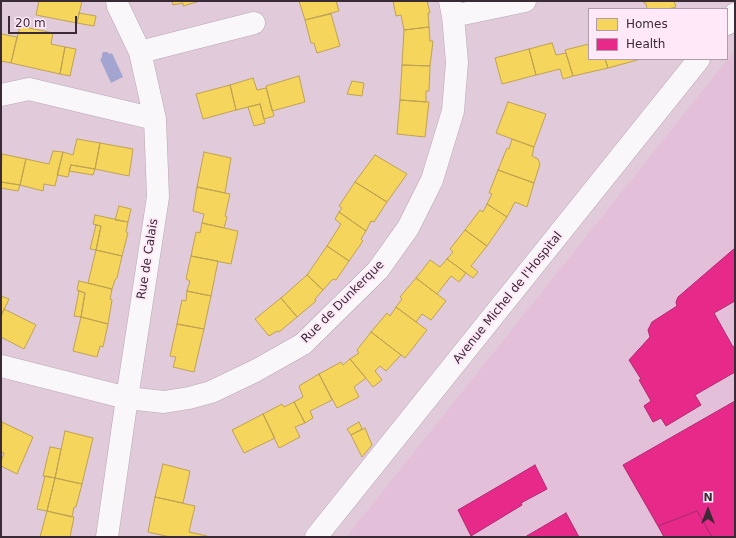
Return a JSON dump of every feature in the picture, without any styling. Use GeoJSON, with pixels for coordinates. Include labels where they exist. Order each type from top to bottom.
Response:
{"type":"FeatureCollection","features":[{"type":"Feature","properties":{"kind":"street","name":"Rue de Calais"},"geometry":{"type":"LineString","coordinates":[[117,1],[140,52],[155,119],[158,197],[126,398]]}},
{"type":"Feature","properties":{"kind":"street","name":"Rue de Dunkerque"},"geometry":{"type":"LineString","coordinates":[[1,366],[126,398],[164,402],[189,398],[211,392],[255,371],[303,344],[378,270],[408,228],[432,180],[453,111],[457,62],[452,8],[526,1]]}},
{"type":"Feature","properties":{"kind":"street"},"geometry":{"type":"LineString","coordinates":[[728,23],[735,14]]}},
{"type":"Feature","properties":{"kind":"street"},"geometry":{"type":"LineString","coordinates":[[140,52],[254,23]]}},
{"type":"Feature","properties":{"kind":"street","name":"Avenue Michel de l'Hospital"},"geometry":{"type":"LineString","coordinates":[[316,537],[698,60]]}},
{"type":"Feature","properties":{"kind":"street"},"geometry":{"type":"LineString","coordinates":[[1,95],[29,89],[155,119]]}},
{"type":"Feature","properties":{"kind":"street"},"geometry":{"type":"LineString","coordinates":[[107,537],[126,398]]}},
{"type":"Feature","properties":{"kind":"shaded area"},"geometry":{"type":"Polygon","coordinates":[[[735,50],[735,537],[346,537],[728,60],[735,50]]]}},
{"type":"Feature","properties":{"kind":"water"},"geometry":{"type":"Polygon","coordinates":[[[103,52],[110,54],[112,53],[123,77],[111,83],[100,59],[102,58],[103,52]]]}},
{"type":"Feature","properties":{"kind":"building: Homes"},"geometry":{"type":"Polygon","coordinates":[[[39,1],[82,1],[77,23],[36,15],[39,1]]]}},
{"type":"Feature","properties":{"kind":"building: Homes"},"geometry":{"type":"Polygon","coordinates":[[[172,1],[200,1],[183,6],[183,3],[173,5],[172,1]]]}},
{"type":"Feature","properties":{"kind":"building: Homes"},"geometry":{"type":"Polygon","coordinates":[[[299,1],[336,1],[339,11],[305,20],[299,1]]]}},
{"type":"Feature","properties":{"kind":"building: Homes"},"geometry":{"type":"Polygon","coordinates":[[[393,1],[427,1],[430,13],[428,13],[429,27],[404,30],[401,15],[396,16],[393,1]]]}},
{"type":"Feature","properties":{"kind":"building: Homes"},"geometry":{"type":"Polygon","coordinates":[[[643,1],[674,1],[676,7],[647,8],[646,3],[643,1]]]}},
{"type":"Feature","properties":{"kind":"building: Homes"},"geometry":{"type":"Polygon","coordinates":[[[79,13],[96,16],[94,26],[77,23],[79,13]]]}},
{"type":"Feature","properties":{"kind":"building: Homes"},"geometry":{"type":"Polygon","coordinates":[[[331,14],[340,46],[317,53],[314,43],[311,43],[305,20],[331,14]]]}},
{"type":"Feature","properties":{"kind":"building: Homes"},"geometry":{"type":"Polygon","coordinates":[[[20,26],[53,33],[51,44],[65,47],[60,74],[11,63],[20,26]]]}},
{"type":"Feature","properties":{"kind":"building: Homes"},"geometry":{"type":"Polygon","coordinates":[[[429,27],[430,41],[433,41],[430,66],[402,65],[404,30],[429,27]]]}},
{"type":"Feature","properties":{"kind":"building: Homes"},"geometry":{"type":"Polygon","coordinates":[[[1,34],[17,37],[11,63],[1,61],[1,34]]]}},
{"type":"Feature","properties":{"kind":"building: Homes"},"geometry":{"type":"Polygon","coordinates":[[[552,43],[556,55],[566,53],[573,76],[563,79],[560,69],[536,75],[529,49],[552,43]]]}},
{"type":"Feature","properties":{"kind":"building: Homes"},"geometry":{"type":"Polygon","coordinates":[[[588,44],[588,60],[605,60],[608,68],[573,76],[565,50],[588,44]]]}},
{"type":"Feature","properties":{"kind":"building: Homes"},"geometry":{"type":"Polygon","coordinates":[[[65,47],[76,49],[70,76],[60,74],[65,47]]]}},
{"type":"Feature","properties":{"kind":"building: Homes"},"geometry":{"type":"Polygon","coordinates":[[[529,49],[536,75],[502,84],[495,58],[529,49]]]}},
{"type":"Feature","properties":{"kind":"building: Homes"},"geometry":{"type":"Polygon","coordinates":[[[605,60],[637,60],[608,68],[605,60]]]}},
{"type":"Feature","properties":{"kind":"building: Homes"},"geometry":{"type":"Polygon","coordinates":[[[402,65],[430,66],[429,91],[426,91],[426,102],[400,100],[402,65]]]}},
{"type":"Feature","properties":{"kind":"building: Homes"},"geometry":{"type":"Polygon","coordinates":[[[299,76],[305,102],[272,111],[266,86],[299,76]]]}},
{"type":"Feature","properties":{"kind":"building: Homes"},"geometry":{"type":"Polygon","coordinates":[[[253,78],[257,90],[266,88],[274,116],[264,119],[260,104],[236,110],[230,85],[253,78]]]}},
{"type":"Feature","properties":{"kind":"building: Homes"},"geometry":{"type":"Polygon","coordinates":[[[352,81],[364,83],[362,96],[347,94],[352,81]]]}},
{"type":"Feature","properties":{"kind":"building: Homes"},"geometry":{"type":"Polygon","coordinates":[[[230,85],[236,110],[203,119],[196,94],[230,85]]]}},
{"type":"Feature","properties":{"kind":"building: Homes"},"geometry":{"type":"Polygon","coordinates":[[[400,100],[429,102],[425,137],[397,134],[400,100]]]}},
{"type":"Feature","properties":{"kind":"building: Homes"},"geometry":{"type":"Polygon","coordinates":[[[508,102],[546,114],[534,147],[496,133],[508,102]]]}},
{"type":"Feature","properties":{"kind":"building: Homes"},"geometry":{"type":"Polygon","coordinates":[[[260,104],[265,123],[254,126],[248,107],[260,104]]]}},
{"type":"Feature","properties":{"kind":"building: Homes"},"geometry":{"type":"Polygon","coordinates":[[[77,139],[100,143],[95,169],[71,165],[68,177],[57,175],[63,152],[73,155],[77,139]]]}},
{"type":"Feature","properties":{"kind":"building: Homes"},"geometry":{"type":"Polygon","coordinates":[[[512,139],[534,147],[532,156],[538,159],[540,164],[534,183],[498,170],[507,148],[509,149],[512,139]]]}},
{"type":"Feature","properties":{"kind":"building: Homes"},"geometry":{"type":"Polygon","coordinates":[[[100,143],[133,149],[129,176],[95,169],[100,143]]]}},
{"type":"Feature","properties":{"kind":"building: Homes"},"geometry":{"type":"Polygon","coordinates":[[[53,151],[63,152],[55,186],[44,184],[43,191],[20,185],[26,159],[49,164],[53,151]]]}},
{"type":"Feature","properties":{"kind":"building: Homes"},"geometry":{"type":"Polygon","coordinates":[[[204,152],[231,158],[225,193],[197,187],[204,152]]]}},
{"type":"Feature","properties":{"kind":"building: Homes"},"geometry":{"type":"Polygon","coordinates":[[[2,154],[26,159],[20,185],[1,182],[2,154]]]}},
{"type":"Feature","properties":{"kind":"building: Homes"},"geometry":{"type":"Polygon","coordinates":[[[375,155],[407,174],[387,202],[355,182],[375,155]]]}},
{"type":"Feature","properties":{"kind":"building: Homes"},"geometry":{"type":"Polygon","coordinates":[[[71,165],[95,169],[93,175],[69,171],[71,165]]]}},
{"type":"Feature","properties":{"kind":"building: Homes"},"geometry":{"type":"Polygon","coordinates":[[[498,170],[534,183],[527,207],[515,202],[507,217],[487,204],[492,194],[489,193],[498,170]]]}},
{"type":"Feature","properties":{"kind":"building: Homes"},"geometry":{"type":"Polygon","coordinates":[[[1,182],[20,185],[18,191],[1,188],[1,182]]]}},
{"type":"Feature","properties":{"kind":"building: Homes"},"geometry":{"type":"Polygon","coordinates":[[[355,182],[387,202],[374,222],[371,221],[366,231],[339,212],[342,208],[339,206],[355,182]]]}},
{"type":"Feature","properties":{"kind":"building: Homes"},"geometry":{"type":"Polygon","coordinates":[[[197,187],[230,194],[224,228],[202,223],[204,214],[193,211],[197,187]]]}},
{"type":"Feature","properties":{"kind":"building: Homes"},"geometry":{"type":"Polygon","coordinates":[[[487,204],[507,217],[487,246],[465,230],[480,210],[483,212],[487,204]]]}},
{"type":"Feature","properties":{"kind":"building: Homes"},"geometry":{"type":"Polygon","coordinates":[[[119,206],[131,209],[128,222],[115,220],[119,206]]]}},
{"type":"Feature","properties":{"kind":"building: Homes"},"geometry":{"type":"Polygon","coordinates":[[[339,212],[366,231],[361,239],[363,241],[349,261],[327,246],[341,224],[335,219],[339,212]]]}},
{"type":"Feature","properties":{"kind":"building: Homes"},"geometry":{"type":"Polygon","coordinates":[[[95,215],[128,222],[126,232],[128,233],[122,256],[96,250],[101,226],[93,224],[95,215]]]}},
{"type":"Feature","properties":{"kind":"building: Homes"},"geometry":{"type":"Polygon","coordinates":[[[202,223],[238,231],[231,264],[191,256],[196,232],[200,233],[202,223]]]}},
{"type":"Feature","properties":{"kind":"building: Homes"},"geometry":{"type":"Polygon","coordinates":[[[96,225],[101,226],[96,250],[90,249],[96,225]]]}},
{"type":"Feature","properties":{"kind":"building: Homes"},"geometry":{"type":"Polygon","coordinates":[[[465,230],[487,246],[471,266],[478,272],[473,278],[447,259],[453,252],[450,249],[465,230]]]}},
{"type":"Feature","properties":{"kind":"building: Homes"},"geometry":{"type":"Polygon","coordinates":[[[327,246],[349,261],[336,280],[333,279],[323,290],[307,275],[327,246]]]}},
{"type":"Feature","properties":{"kind":"building: Homes"},"geometry":{"type":"Polygon","coordinates":[[[96,250],[122,256],[117,278],[112,289],[88,283],[96,250]]]}},
{"type":"Feature","properties":{"kind":"building: Homes"},"geometry":{"type":"Polygon","coordinates":[[[191,256],[218,261],[211,296],[187,291],[190,281],[186,279],[191,256]]]}},
{"type":"Feature","properties":{"kind":"building: Homes"},"geometry":{"type":"Polygon","coordinates":[[[447,259],[466,273],[459,282],[451,276],[437,294],[416,278],[430,260],[440,267],[447,259]]]}},
{"type":"Feature","properties":{"kind":"building: Homes"},"geometry":{"type":"Polygon","coordinates":[[[307,275],[323,290],[315,299],[316,301],[297,317],[281,298],[307,275]]]}},
{"type":"Feature","properties":{"kind":"building: Homes"},"geometry":{"type":"Polygon","coordinates":[[[416,278],[446,301],[431,320],[422,314],[416,322],[396,307],[402,299],[400,297],[416,278]]]}},
{"type":"Feature","properties":{"kind":"building: Homes"},"geometry":{"type":"Polygon","coordinates":[[[79,281],[112,289],[110,299],[112,300],[108,324],[81,317],[85,293],[77,290],[79,281]]]}},
{"type":"Feature","properties":{"kind":"building: Homes"},"geometry":{"type":"Polygon","coordinates":[[[79,291],[85,293],[81,317],[74,316],[79,291]]]}},
{"type":"Feature","properties":{"kind":"building: Homes"},"geometry":{"type":"Polygon","coordinates":[[[187,291],[211,296],[204,329],[177,324],[182,300],[186,301],[187,291]]]}},
{"type":"Feature","properties":{"kind":"building: Homes"},"geometry":{"type":"Polygon","coordinates":[[[1,296],[9,299],[1,316],[1,296]]]}},
{"type":"Feature","properties":{"kind":"building: Homes"},"geometry":{"type":"Polygon","coordinates":[[[281,298],[297,317],[279,332],[277,331],[269,336],[255,319],[281,298]]]}},
{"type":"Feature","properties":{"kind":"building: Homes"},"geometry":{"type":"Polygon","coordinates":[[[396,307],[427,330],[405,358],[371,332],[387,313],[390,316],[396,307]]]}},
{"type":"Feature","properties":{"kind":"building: Homes"},"geometry":{"type":"Polygon","coordinates":[[[4,309],[36,325],[24,349],[1,337],[1,316],[4,309]]]}},
{"type":"Feature","properties":{"kind":"building: Homes"},"geometry":{"type":"Polygon","coordinates":[[[81,317],[108,324],[103,347],[100,346],[97,357],[73,351],[81,317]]]}},
{"type":"Feature","properties":{"kind":"building: Homes"},"geometry":{"type":"Polygon","coordinates":[[[177,324],[204,329],[194,372],[173,367],[176,357],[170,356],[177,324]]]}},
{"type":"Feature","properties":{"kind":"building: Homes"},"geometry":{"type":"Polygon","coordinates":[[[371,332],[401,355],[386,371],[380,366],[375,371],[382,380],[373,387],[350,359],[359,353],[357,350],[371,332]]]}},
{"type":"Feature","properties":{"kind":"building: Homes"},"geometry":{"type":"Polygon","coordinates":[[[350,359],[366,378],[354,387],[359,397],[337,408],[319,374],[341,362],[343,365],[350,359]]]}},
{"type":"Feature","properties":{"kind":"building: Homes"},"geometry":{"type":"Polygon","coordinates":[[[319,374],[332,400],[310,411],[313,418],[305,423],[294,402],[303,397],[299,386],[319,374]]]}},
{"type":"Feature","properties":{"kind":"building: Homes"},"geometry":{"type":"Polygon","coordinates":[[[294,402],[305,423],[295,427],[300,437],[279,448],[263,414],[282,404],[284,407],[294,402]]]}},
{"type":"Feature","properties":{"kind":"building: Homes"},"geometry":{"type":"Polygon","coordinates":[[[263,414],[275,438],[244,453],[232,430],[263,414]]]}},
{"type":"Feature","properties":{"kind":"building: Homes"},"geometry":{"type":"Polygon","coordinates":[[[2,422],[33,437],[17,474],[1,466],[4,453],[1,452],[2,422]]]}},
{"type":"Feature","properties":{"kind":"building: Homes"},"geometry":{"type":"Polygon","coordinates":[[[359,422],[362,429],[351,435],[347,429],[359,422]]]}},
{"type":"Feature","properties":{"kind":"building: Homes"},"geometry":{"type":"Polygon","coordinates":[[[365,428],[372,445],[362,457],[351,435],[365,428]]]}},
{"type":"Feature","properties":{"kind":"building: Homes"},"geometry":{"type":"Polygon","coordinates":[[[65,431],[93,438],[82,484],[55,478],[65,431]]]}},
{"type":"Feature","properties":{"kind":"building: Homes"},"geometry":{"type":"Polygon","coordinates":[[[50,447],[61,449],[55,478],[43,476],[50,447]]]}},
{"type":"Feature","properties":{"kind":"building: Homes"},"geometry":{"type":"Polygon","coordinates":[[[163,464],[190,471],[183,503],[155,497],[163,464]]]}},
{"type":"Feature","properties":{"kind":"building: Homes"},"geometry":{"type":"Polygon","coordinates":[[[45,476],[55,478],[47,511],[37,509],[45,476]]]}},
{"type":"Feature","properties":{"kind":"building: Homes"},"geometry":{"type":"Polygon","coordinates":[[[55,478],[82,484],[72,517],[47,511],[55,478]]]}},
{"type":"Feature","properties":{"kind":"building: Homes"},"geometry":{"type":"Polygon","coordinates":[[[155,497],[195,506],[189,532],[207,537],[170,537],[148,532],[155,497]]]}},
{"type":"Feature","properties":{"kind":"building: Homes"},"geometry":{"type":"Polygon","coordinates":[[[47,511],[74,517],[70,537],[40,537],[47,511]]]}},
{"type":"Feature","properties":{"kind":"building: Health"},"geometry":{"type":"Polygon","coordinates":[[[735,248],[735,301],[714,313],[733,347],[735,346],[735,372],[695,395],[701,405],[666,426],[661,418],[653,422],[644,406],[651,401],[639,380],[641,379],[629,360],[650,337],[648,330],[652,322],[677,306],[676,302],[678,297],[735,248]]]}},
{"type":"Feature","properties":{"kind":"building: Health"},"geometry":{"type":"Polygon","coordinates":[[[735,401],[735,537],[712,537],[697,511],[658,526],[623,465],[735,401]]]}},
{"type":"Feature","properties":{"kind":"building: Health"},"geometry":{"type":"Polygon","coordinates":[[[535,465],[547,489],[521,503],[522,505],[471,536],[458,510],[535,465]]]}},
{"type":"Feature","properties":{"kind":"building: Health"},"geometry":{"type":"Polygon","coordinates":[[[697,511],[712,537],[664,537],[658,526],[697,511]]]}},
{"type":"Feature","properties":{"kind":"building: Health"},"geometry":{"type":"Polygon","coordinates":[[[566,513],[579,537],[525,537],[566,513]]]}}]}
